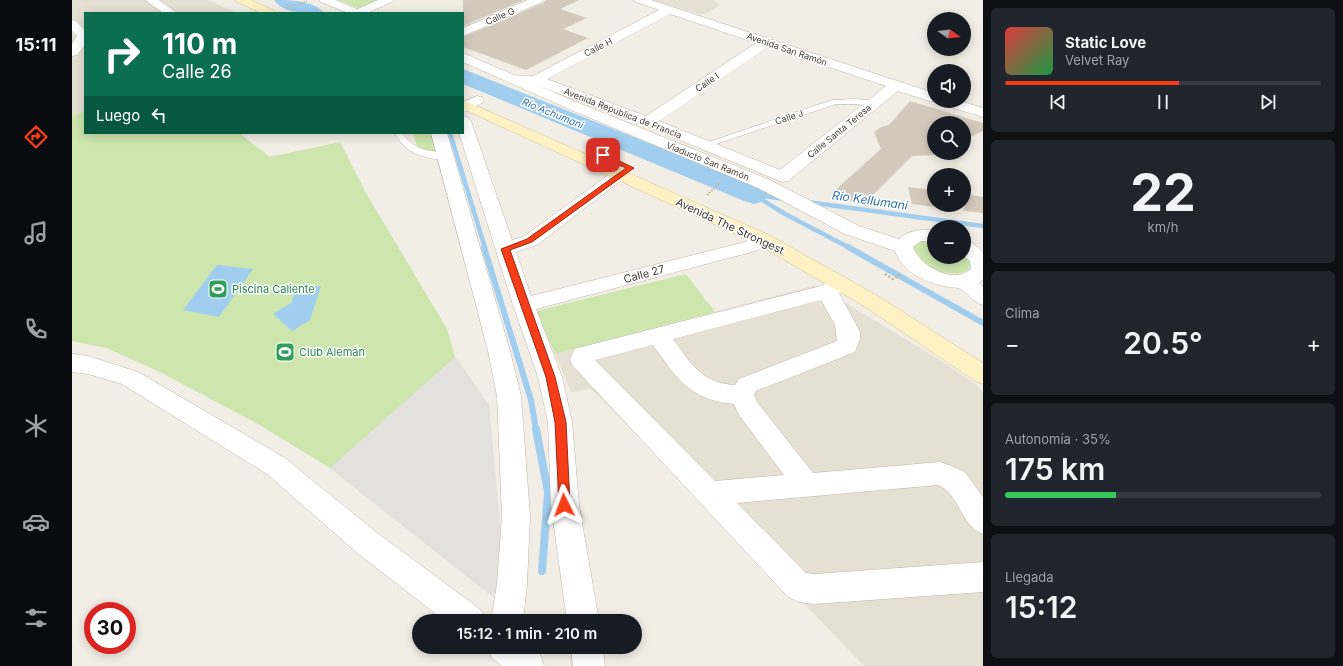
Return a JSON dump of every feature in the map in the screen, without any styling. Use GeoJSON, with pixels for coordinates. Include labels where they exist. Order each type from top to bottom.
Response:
{"type":"FeatureCollection","features":[{"type":"Feature","properties":{"kind":"main road"},"geometry":{"type":"LineString","coordinates":[[236,2],[251,12]]}},
{"type":"Feature","properties":{"kind":"main road"},"geometry":{"type":"LineString","coordinates":[[236,2],[268,12]]}},
{"type":"Feature","properties":{"kind":"main road","name":"Avenida The Strongest"},"geometry":{"type":"LineString","coordinates":[[466,106],[625,171],[768,234],[840,282],[909,325],[983,375]]}},
{"type":"Feature","properties":{"kind":"main road","name":"Avenida The Strongest"},"geometry":{"type":"LineString","coordinates":[[840,282],[983,357]]}},
{"type":"Feature","properties":{"kind":"street"},"geometry":{"type":"LineString","coordinates":[[325,0],[355,12]]}},
{"type":"Feature","properties":{"kind":"street"},"geometry":{"type":"LineString","coordinates":[[359,12],[388,0]]}},
{"type":"Feature","properties":{"kind":"street","name":"Calle G"},"geometry":{"type":"LineString","coordinates":[[464,32],[538,0]]}},
{"type":"Feature","properties":{"kind":"street","name":"Avenida San Ramón"},"geometry":{"type":"LineString","coordinates":[[640,0],[927,96]]}},
{"type":"Feature","properties":{"kind":"street"},"geometry":{"type":"LineString","coordinates":[[155,3],[172,7]]}},
{"type":"Feature","properties":{"kind":"street","name":"Calle H"},"geometry":{"type":"LineString","coordinates":[[531,82],[670,10]]}},
{"type":"Feature","properties":{"kind":"street"},"geometry":{"type":"LineString","coordinates":[[72,24],[83,35],[80,43],[72,52]]}},
{"type":"Feature","properties":{"kind":"street","name":"Calle I"},"geometry":{"type":"LineString","coordinates":[[648,122],[766,42]]}},
{"type":"Feature","properties":{"kind":"street","name":"Avenida República de Francia"},"geometry":{"type":"LineString","coordinates":[[464,57],[511,78],[531,82],[648,122],[782,176]]}},
{"type":"Feature","properties":{"kind":"street","name":"Viaducto San Ramón"},"geometry":{"type":"LineString","coordinates":[[531,82],[576,107],[724,174],[769,186],[852,230],[903,247]]}},
{"type":"Feature","properties":{"kind":"street","name":"Calle Santa Teresa"},"geometry":{"type":"LineString","coordinates":[[782,176],[895,86]]}},
{"type":"Feature","properties":{"kind":"street"},"geometry":{"type":"LineString","coordinates":[[466,106],[505,249],[550,377],[560,422],[564,505],[582,614]]}},
{"type":"Feature","properties":{"kind":"street"},"geometry":{"type":"LineString","coordinates":[[967,108],[983,113]]}},
{"type":"Feature","properties":{"kind":"street"},"geometry":{"type":"LineString","coordinates":[[439,134],[444,156],[499,351],[509,396],[516,516],[511,614]]}},
{"type":"Feature","properties":{"kind":"street"},"geometry":{"type":"LineString","coordinates":[[505,249],[530,241],[625,171]]}},
{"type":"Feature","properties":{"kind":"street","name":"Calle 27"},"geometry":{"type":"LineString","coordinates":[[524,305],[752,246],[768,234]]}},
{"type":"Feature","properties":{"kind":"street"},"geometry":{"type":"LineString","coordinates":[[927,236],[911,238],[903,247],[908,260],[925,273],[945,280],[964,281],[972,279],[981,271],[981,265],[974,251]]}},
{"type":"Feature","properties":{"kind":"street"},"geometry":{"type":"LineString","coordinates":[[964,281],[983,298]]}},
{"type":"Feature","properties":{"kind":"street"},"geometry":{"type":"LineString","coordinates":[[742,395],[747,385],[847,346],[850,339],[840,282],[658,335],[582,355],[581,360],[799,587],[814,589],[983,576]]}},
{"type":"Feature","properties":{"kind":"street"},"geometry":{"type":"LineString","coordinates":[[658,335],[689,376],[705,388],[720,393],[742,395]]}},
{"type":"Feature","properties":{"kind":"street"},"geometry":{"type":"LineString","coordinates":[[72,363],[88,365],[130,378],[276,466],[366,542],[461,614]]}},
{"type":"Feature","properties":{"kind":"street"},"geometry":{"type":"LineString","coordinates":[[742,395],[748,408],[807,485]]}},
{"type":"Feature","properties":{"kind":"street"},"geometry":{"type":"LineString","coordinates":[[710,494],[940,473],[956,480],[983,521]]}},
{"type":"Feature","properties":{"kind":"street"},"geometry":{"type":"LineString","coordinates":[[588,654],[589,666]]}},
{"type":"Feature","properties":{"kind":"lane","name":"Calle J"},"geometry":{"type":"LineString","coordinates":[[704,145],[835,102],[856,101],[875,103]]}},
{"type":"Feature","properties":{"kind":"lane"},"geometry":{"type":"LineString","coordinates":[[399,134],[410,147],[418,152],[432,156],[444,156]]}},
{"type":"Feature","properties":{"kind":"path"},"geometry":{"type":"LineString","coordinates":[[284,8],[306,1]]}},
{"type":"Feature","properties":{"kind":"path"},"geometry":{"type":"LineString","coordinates":[[707,194],[724,174]]}},
{"type":"Feature","properties":{"kind":"path"},"geometry":{"type":"LineString","coordinates":[[885,274],[893,279]]}},
{"type":"Feature","properties":{"kind":"shaded area"},"geometry":{"type":"Polygon","coordinates":[[[72,0],[208,0],[235,12],[84,12],[84,111],[72,116],[72,0]]]}},
{"type":"Feature","properties":{"kind":"shaded area"},"geometry":{"type":"Polygon","coordinates":[[[652,0],[713,0],[720,5],[706,14],[699,14],[652,0]]]}},
{"type":"Feature","properties":{"kind":"shaded area"},"geometry":{"type":"Polygon","coordinates":[[[816,285],[940,360],[974,383],[983,392],[983,666],[864,666],[795,594],[591,389],[571,392],[555,354],[816,285]]]}},
{"type":"Feature","properties":{"kind":"shaded area"},"geometry":{"type":"Polygon","coordinates":[[[455,357],[489,405],[505,575],[492,596],[330,468],[455,357]]]}},
{"type":"Feature","properties":{"kind":"green space"},"geometry":{"type":"Polygon","coordinates":[[[337,0],[381,0],[358,8],[337,0]]]}},
{"type":"Feature","properties":{"kind":"green space","name":"Club Alemán"},"geometry":{"type":"Polygon","coordinates":[[[84,111],[84,134],[240,134],[270,157],[340,142],[367,195],[447,329],[455,357],[489,405],[492,596],[330,468],[258,424],[156,370],[106,348],[72,341],[72,116],[84,111]]]}},
{"type":"Feature","properties":{"kind":"green space"},"geometry":{"type":"Polygon","coordinates":[[[413,134],[440,134],[439,155],[418,150],[413,134]]]}},
{"type":"Feature","properties":{"kind":"green space"},"geometry":{"type":"Polygon","coordinates":[[[927,240],[927,264],[970,264],[969,269],[965,272],[951,273],[928,268],[924,265],[913,249],[915,245],[927,240]]]}},
{"type":"Feature","properties":{"kind":"green space"},"geometry":{"type":"Polygon","coordinates":[[[686,274],[715,312],[555,354],[536,311],[686,274]]]}},
{"type":"Feature","properties":{"kind":"water","name":"Piscina Caliente"},"geometry":{"type":"Polygon","coordinates":[[[217,265],[253,269],[219,317],[183,310],[217,265]]]}},
{"type":"Feature","properties":{"kind":"water"},"geometry":{"type":"Polygon","coordinates":[[[321,286],[310,320],[292,331],[273,314],[291,303],[297,287],[321,286]]]}},
{"type":"Feature","properties":{"kind":"building"},"geometry":{"type":"Polygon","coordinates":[[[463,0],[524,0],[464,26],[463,0]]]}},
{"type":"Feature","properties":{"kind":"building"},"geometry":{"type":"Polygon","coordinates":[[[546,0],[579,0],[560,9],[587,18],[563,29],[588,38],[526,70],[464,47],[464,37],[543,3],[546,0]]]}},
{"type":"Feature","properties":{"kind":"building"},"geometry":{"type":"Polygon","coordinates":[[[910,101],[927,106],[927,108],[933,108],[960,116],[927,116],[927,155],[912,156],[871,197],[862,193],[853,202],[832,193],[881,149],[874,132],[881,127],[889,125],[910,101]]]}},
{"type":"Feature","properties":{"kind":"building"},"geometry":{"type":"Polygon","coordinates":[[[971,119],[983,123],[983,131],[971,137],[971,119]]]}},
{"type":"Feature","properties":{"kind":"building"},"geometry":{"type":"Polygon","coordinates":[[[908,187],[927,189],[927,206],[912,204],[908,187]]]}},
{"type":"Feature","properties":{"kind":"building"},"geometry":{"type":"Polygon","coordinates":[[[971,195],[983,197],[983,213],[971,212],[971,195]]]}},
{"type":"Feature","properties":{"kind":"waterway","name":"Río Achumani"},"geometry":{"type":"LineString","coordinates":[[283,0],[312,12]]}},
{"type":"Feature","properties":{"kind":"waterway","name":"Río Achumani"},"geometry":{"type":"LineString","coordinates":[[464,76],[754,195]]}},
{"type":"Feature","properties":{"kind":"waterway"},"geometry":{"type":"LineString","coordinates":[[450,134],[485,248]]}},
{"type":"Feature","properties":{"kind":"waterway"},"geometry":{"type":"LineString","coordinates":[[754,195],[785,214],[850,248]]}},
{"type":"Feature","properties":{"kind":"waterway","name":"Río Kellumani"},"geometry":{"type":"LineString","coordinates":[[757,195],[784,199]]}},
{"type":"Feature","properties":{"kind":"waterway","name":"Río Kellumani"},"geometry":{"type":"LineString","coordinates":[[807,202],[983,226]]}},
{"type":"Feature","properties":{"kind":"waterway"},"geometry":{"type":"LineString","coordinates":[[484,247],[531,400],[536,430]]}},
{"type":"Feature","properties":{"kind":"waterway"},"geometry":{"type":"LineString","coordinates":[[848,247],[983,323]]}},
{"type":"Feature","properties":{"kind":"waterway"},"geometry":{"type":"LineString","coordinates":[[536,429],[548,492],[542,571]]}},
{"type":"Feature","properties":{"kind":"place","name":"Piscina Caliente"},"geometry":{"type":"Point","coordinates":[218,289]}},
{"type":"Feature","properties":{"kind":"place","name":"Club Alemán"},"geometry":{"type":"Point","coordinates":[285,352]}},
{"type":"Feature","properties":{"kind":"route"},"geometry":{"type":"LineString","coordinates":[[564,505],[560,422],[550,377],[505,249],[530,241],[578,204],[631,168],[603,155]]}}]}
